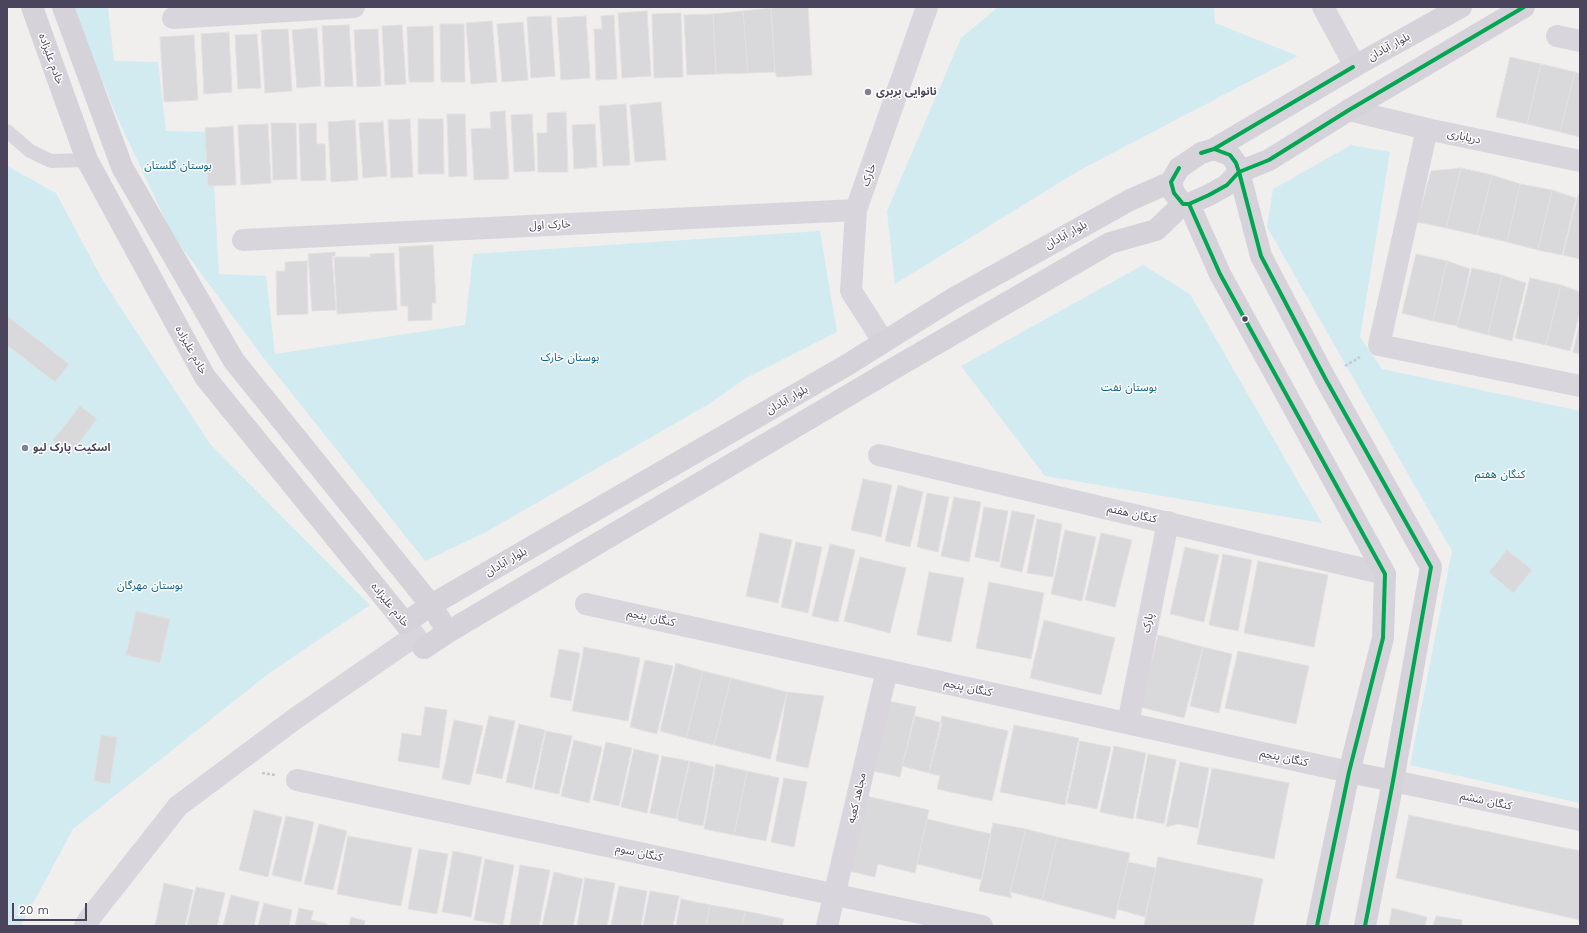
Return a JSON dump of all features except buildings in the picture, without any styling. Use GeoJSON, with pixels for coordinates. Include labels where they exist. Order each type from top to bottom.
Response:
{"type":"FeatureCollection","features":[{"type":"Feature","properties":{"kind":"main road","name":"خادم علیزاده"},"geometry":{"type":"LineString","coordinates":[[32,7],[88,160],[205,377],[414,636]]}},
{"type":"Feature","properties":{"kind":"main road"},"geometry":{"type":"LineString","coordinates":[[63,7],[122,168],[234,361],[431,605],[448,632]]}},
{"type":"Feature","properties":{"kind":"main road","name":"بلوار آبادان"},"geometry":{"type":"LineString","coordinates":[[1214,149],[1355,66],[1461,7]]}},
{"type":"Feature","properties":{"kind":"main road"},"geometry":{"type":"LineString","coordinates":[[414,636],[448,632],[1110,242],[1156,230],[1186,204],[1209,195],[1226,185],[1239,172],[1269,160],[1349,110],[1524,7]]}},
{"type":"Feature","properties":{"kind":"main road"},"geometry":{"type":"LineString","coordinates":[[1317,926],[1349,772],[1383,638],[1385,574],[1220,274],[1186,204],[1174,193],[1171,182],[1179,168],[1188,160],[1201,153],[1214,149],[1230,154],[1236,163],[1261,256],[1325,378],[1431,567],[1393,781],[1364,926]]}},
{"type":"Feature","properties":{"kind":"main road","name":"بلوار آبادان"},"geometry":{"type":"LineString","coordinates":[[414,636],[431,605],[847,365],[883,341],[954,298],[1124,203],[1171,182]]}},
{"type":"Feature","properties":{"kind":"main road"},"geometry":{"type":"LineString","coordinates":[[883,341],[898,366]]}},
{"type":"Feature","properties":{"kind":"main road"},"geometry":{"type":"LineString","coordinates":[[1349,772],[1393,781]]}},
{"type":"Feature","properties":{"kind":"street"},"geometry":{"type":"LineString","coordinates":[[174,18],[354,7]]}},
{"type":"Feature","properties":{"kind":"street","name":"خارک"},"geometry":{"type":"LineString","coordinates":[[883,341],[851,290],[856,210],[927,7]]}},
{"type":"Feature","properties":{"kind":"street"},"geometry":{"type":"LineString","coordinates":[[1323,7],[1355,66]]}},
{"type":"Feature","properties":{"kind":"street"},"geometry":{"type":"LineString","coordinates":[[1558,36],[1580,41]]}},
{"type":"Feature","properties":{"kind":"street","name":"دریاباری"},"geometry":{"type":"LineString","coordinates":[[1349,110],[1427,130],[1580,161]]}},
{"type":"Feature","properties":{"kind":"street"},"geometry":{"type":"LineString","coordinates":[[1427,130],[1379,345],[1580,386]]}},
{"type":"Feature","properties":{"kind":"street","name":"خارک اول"},"geometry":{"type":"LineString","coordinates":[[244,240],[856,210]]}},
{"type":"Feature","properties":{"kind":"street","name":"کنگان هفتم"},"geometry":{"type":"LineString","coordinates":[[879,455],[1385,574]]}},
{"type":"Feature","properties":{"kind":"street","name":"پارک"},"geometry":{"type":"LineString","coordinates":[[1128,723],[1168,522]]}},
{"type":"Feature","properties":{"kind":"street","name":"کنگان پنجم"},"geometry":{"type":"LineString","coordinates":[[586,604],[1349,772]]}},
{"type":"Feature","properties":{"kind":"street"},"geometry":{"type":"LineString","coordinates":[[85,926],[88,919],[178,806],[296,718],[414,636]]}},
{"type":"Feature","properties":{"kind":"street","name":"مجاهد کعبه"},"geometry":{"type":"LineString","coordinates":[[827,926],[887,670]]}},
{"type":"Feature","properties":{"kind":"street","name":"کنگان سوم"},"geometry":{"type":"LineString","coordinates":[[297,780],[982,926]]}},
{"type":"Feature","properties":{"kind":"street","name":"کنگان ششم"},"geometry":{"type":"LineString","coordinates":[[1393,781],[1580,820]]}},
{"type":"Feature","properties":{"kind":"lane"},"geometry":{"type":"LineString","coordinates":[[7,131],[30,151],[51,161],[88,160]]}},
{"type":"Feature","properties":{"kind":"path"},"geometry":{"type":"LineString","coordinates":[[1325,378],[1379,345]]}},
{"type":"Feature","properties":{"kind":"green space","name":"بوستان خارک"},"geometry":{"type":"Polygon","coordinates":[[[72,7],[108,7],[114,61],[158,62],[166,131],[211,132],[219,274],[266,276],[275,354],[465,325],[473,254],[820,231],[837,332],[746,378],[709,404],[486,532],[425,561],[262,356],[172,234],[118,119],[72,7]]]}},
{"type":"Feature","properties":{"kind":"green space"},"geometry":{"type":"Polygon","coordinates":[[[998,7],[1214,7],[1215,23],[1298,56],[1080,170],[895,284],[887,211],[961,38],[998,7]]]}},
{"type":"Feature","properties":{"kind":"green space","name":"کنگان هفتم"},"geometry":{"type":"Polygon","coordinates":[[[1351,145],[1390,152],[1360,337],[1382,369],[1580,411],[1580,803],[1410,765],[1452,551],[1267,227],[1273,189],[1351,145]]]}},
{"type":"Feature","properties":{"kind":"green space","name":"بوستان مهرگان"},"geometry":{"type":"Polygon","coordinates":[[[7,166],[56,193],[102,279],[210,444],[370,605],[268,674],[73,829],[21,926],[7,926],[7,166]]]}},
{"type":"Feature","properties":{"kind":"green space","name":"بوستان نفت"},"geometry":{"type":"Polygon","coordinates":[[[1143,265],[1190,294],[1322,523],[1045,476],[961,366],[1143,265]]]}},
{"type":"Feature","properties":{"kind":"transit line"},"geometry":{"type":"LineString","coordinates":[[1365,926],[1393,781],[1431,567],[1325,378],[1261,256],[1239,172],[1269,160],[1349,110],[1524,7]]}},
{"type":"Feature","properties":{"kind":"transit line"},"geometry":{"type":"LineString","coordinates":[[1214,149],[1353,67]]}},
{"type":"Feature","properties":{"kind":"transit line"},"geometry":{"type":"LineString","coordinates":[[1201,153],[1214,149],[1230,155],[1236,163],[1239,172],[1227,185],[1209,195]]}},
{"type":"Feature","properties":{"kind":"transit line"},"geometry":{"type":"LineString","coordinates":[[1179,168],[1171,182],[1174,193],[1183,204],[1189,204],[1209,195]]}},
{"type":"Feature","properties":{"kind":"transit line"},"geometry":{"type":"LineString","coordinates":[[1189,204],[1220,274],[1385,574],[1383,638],[1349,772],[1317,926]]}},
{"type":"Feature","properties":{"kind":"place","name":"نانوایی بربری"},"geometry":{"type":"Point","coordinates":[868,92]}},
{"type":"Feature","properties":{"kind":"place","name":"اسکیت پارک لیو"},"geometry":{"type":"Point","coordinates":[25,448]}},
{"type":"Feature","properties":{"kind":"park label","name":"بوستان گلستان"},"geometry":{"type":"Point","coordinates":[178,166]}}]}
